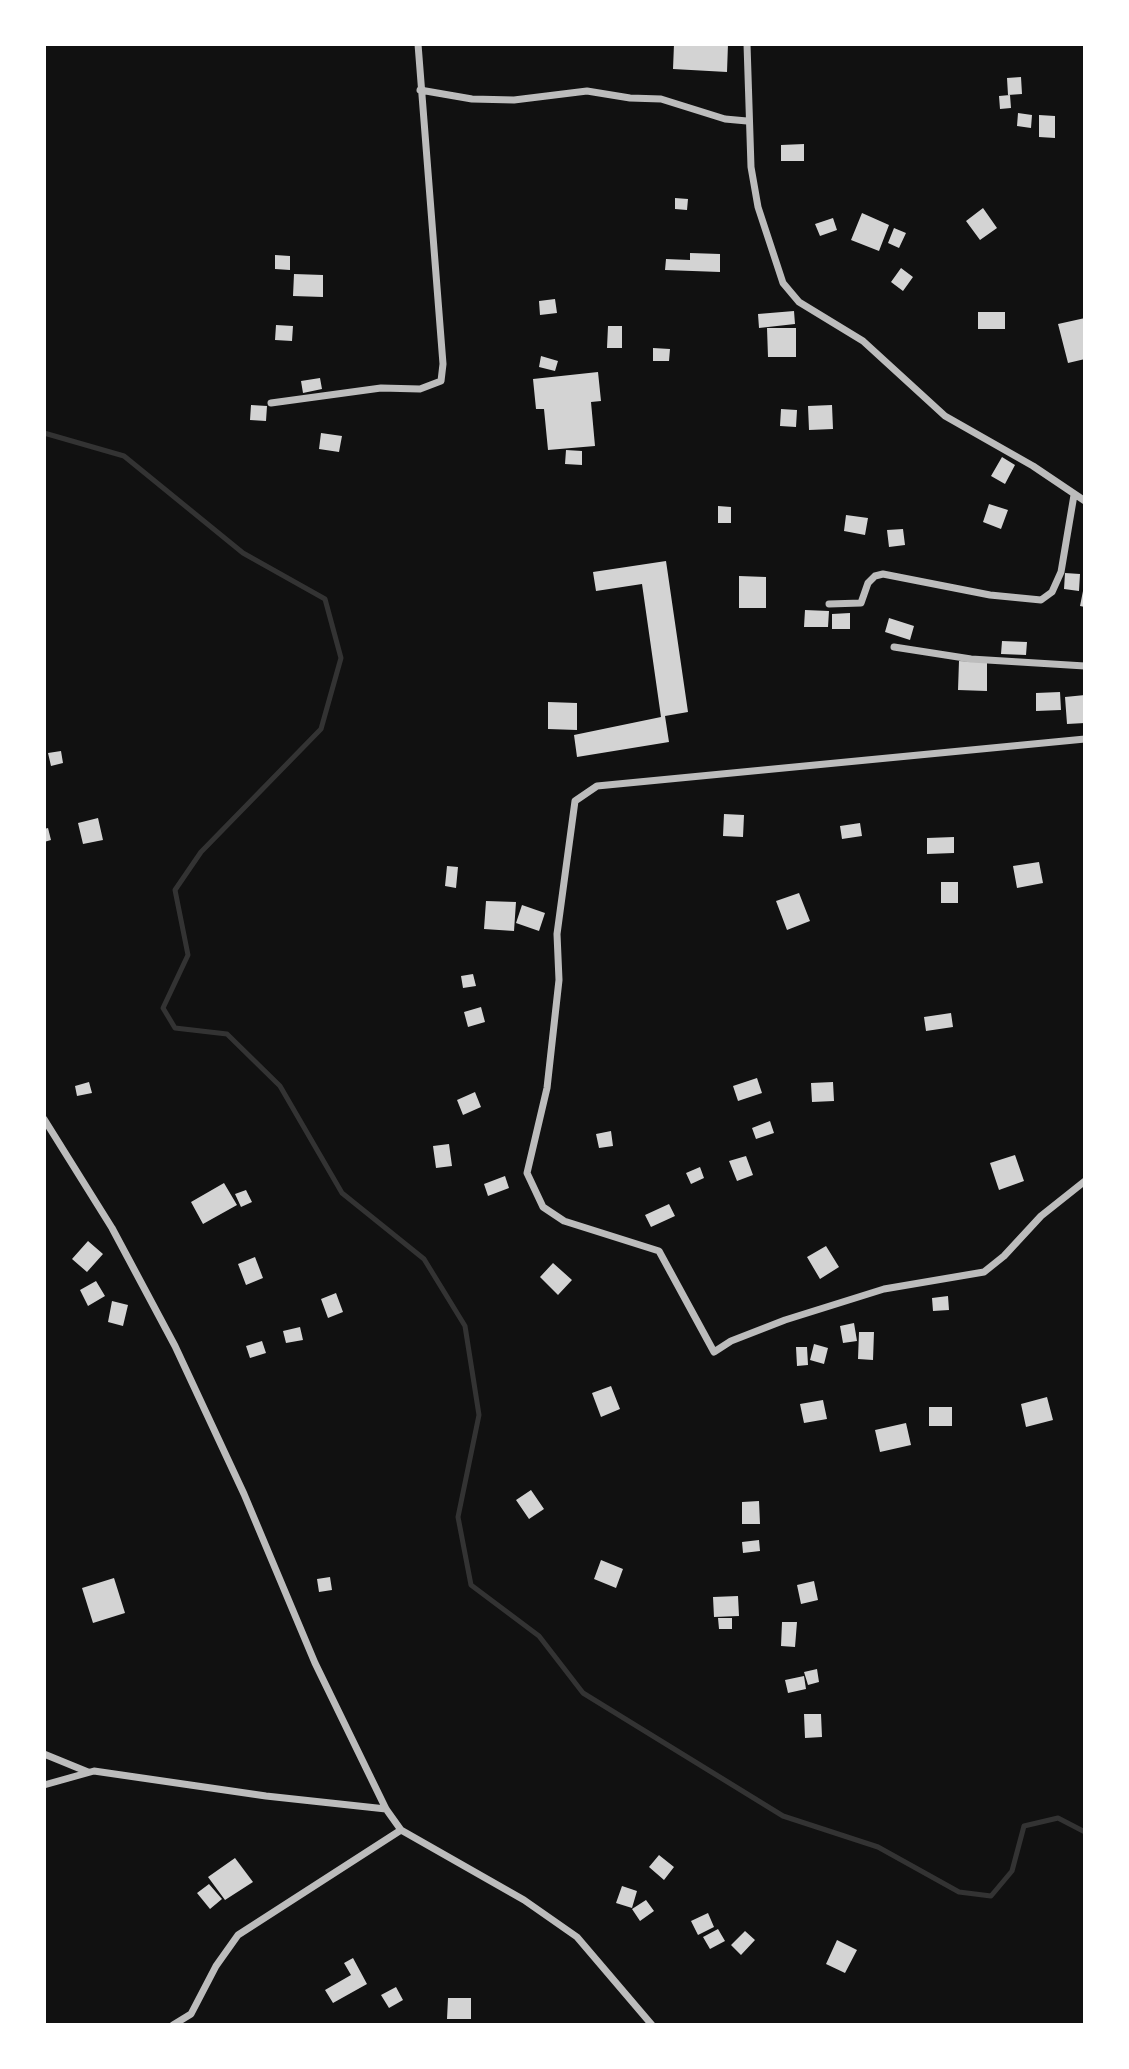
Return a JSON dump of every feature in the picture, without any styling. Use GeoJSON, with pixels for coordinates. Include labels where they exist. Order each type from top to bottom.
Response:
{"type":"FeatureCollection","features":[{"type":"Feature","properties":{"kind":"street"},"geometry":{"type":"LineString","coordinates":[[271,403],[380,388],[420,389],[441,381],[443,364],[418,44]]}},
{"type":"Feature","properties":{"kind":"street"},"geometry":{"type":"LineString","coordinates":[[747,44],[747,121],[751,167],[758,207],[783,283],[799,302],[863,341],[945,416],[1033,466],[1085,501]]}},
{"type":"Feature","properties":{"kind":"street"},"geometry":{"type":"LineString","coordinates":[[420,90],[472,99],[514,100],[587,91],[630,98],[661,99],[725,119],[747,121]]}},
{"type":"Feature","properties":{"kind":"street"},"geometry":{"type":"LineString","coordinates":[[829,604],[861,603],[868,583],[874,576],[883,574],[990,595],[1041,600],[1052,592],[1061,572],[1074,495]]}},
{"type":"Feature","properties":{"kind":"street"},"geometry":{"type":"LineString","coordinates":[[894,646],[971,659],[1085,666]]}},
{"type":"Feature","properties":{"kind":"street"},"geometry":{"type":"LineString","coordinates":[[1085,738],[597,786],[575,801],[557,934],[559,980],[547,1088],[527,1173],[543,1208],[564,1221],[659,1251],[714,1352],[731,1341],[785,1320],[884,1289],[985,1272],[1004,1256],[1041,1216],[1085,1181]]}},
{"type":"Feature","properties":{"kind":"street"},"geometry":{"type":"LineString","coordinates":[[44,1119],[112,1228],[175,1346],[244,1494],[315,1663],[386,1809],[401,1830],[524,1900],[577,1937],[652,2025]]}},
{"type":"Feature","properties":{"kind":"street"},"geometry":{"type":"LineString","coordinates":[[44,1754],[90,1772],[134,1775],[266,1796],[386,1809]]}},
{"type":"Feature","properties":{"kind":"street"},"geometry":{"type":"LineString","coordinates":[[44,1785],[90,1772]]}},
{"type":"Feature","properties":{"kind":"street"},"geometry":{"type":"LineString","coordinates":[[173,2025],[191,2014],[216,1966],[238,1936],[401,1830]]}},
{"type":"Feature","properties":{"kind":"building"},"geometry":{"type":"Polygon","coordinates":[[[674,44],[728,44],[727,72],[673,69],[674,44]]]}},
{"type":"Feature","properties":{"kind":"building"},"geometry":{"type":"Polygon","coordinates":[[[1021,77],[1022,94],[1008,95],[1007,78],[1021,77]]]}},
{"type":"Feature","properties":{"kind":"building"},"geometry":{"type":"Polygon","coordinates":[[[1010,95],[1011,108],[1000,109],[999,96],[1010,95]]]}},
{"type":"Feature","properties":{"kind":"building"},"geometry":{"type":"Polygon","coordinates":[[[1018,113],[1032,115],[1031,128],[1017,126],[1018,113]]]}},
{"type":"Feature","properties":{"kind":"building"},"geometry":{"type":"Polygon","coordinates":[[[1039,115],[1055,116],[1055,138],[1039,137],[1039,115]]]}},
{"type":"Feature","properties":{"kind":"building"},"geometry":{"type":"Polygon","coordinates":[[[804,144],[804,161],[781,161],[781,145],[804,144]]]}},
{"type":"Feature","properties":{"kind":"building"},"geometry":{"type":"Polygon","coordinates":[[[675,198],[688,199],[687,210],[675,209],[675,198]]]}},
{"type":"Feature","properties":{"kind":"building"},"geometry":{"type":"Polygon","coordinates":[[[983,208],[997,228],[980,240],[966,221],[983,208]]]}},
{"type":"Feature","properties":{"kind":"building"},"geometry":{"type":"Polygon","coordinates":[[[862,213],[889,225],[879,251],[851,240],[862,213]]]}},
{"type":"Feature","properties":{"kind":"building"},"geometry":{"type":"Polygon","coordinates":[[[833,218],[837,230],[820,236],[815,224],[833,218]]]}},
{"type":"Feature","properties":{"kind":"building"},"geometry":{"type":"Polygon","coordinates":[[[894,228],[906,233],[899,248],[888,243],[894,228]]]}},
{"type":"Feature","properties":{"kind":"building"},"geometry":{"type":"Polygon","coordinates":[[[690,253],[720,254],[720,272],[665,270],[666,259],[690,260],[690,253]]]}},
{"type":"Feature","properties":{"kind":"building"},"geometry":{"type":"Polygon","coordinates":[[[275,255],[290,256],[290,270],[275,269],[275,255]]]}},
{"type":"Feature","properties":{"kind":"building"},"geometry":{"type":"Polygon","coordinates":[[[901,268],[913,277],[903,291],[891,282],[901,268]]]}},
{"type":"Feature","properties":{"kind":"building"},"geometry":{"type":"Polygon","coordinates":[[[294,274],[323,275],[323,297],[293,296],[294,274]]]}},
{"type":"Feature","properties":{"kind":"building"},"geometry":{"type":"Polygon","coordinates":[[[555,299],[557,313],[540,315],[539,301],[555,299]]]}},
{"type":"Feature","properties":{"kind":"building"},"geometry":{"type":"Polygon","coordinates":[[[794,311],[795,324],[759,328],[758,314],[794,311]]]}},
{"type":"Feature","properties":{"kind":"building"},"geometry":{"type":"Polygon","coordinates":[[[978,312],[1005,312],[1005,329],[978,329],[978,312]]]}},
{"type":"Feature","properties":{"kind":"building"},"geometry":{"type":"Polygon","coordinates":[[[1085,318],[1085,359],[1068,363],[1058,324],[1085,318]]]}},
{"type":"Feature","properties":{"kind":"building"},"geometry":{"type":"Polygon","coordinates":[[[276,325],[293,326],[292,341],[275,340],[276,325]]]}},
{"type":"Feature","properties":{"kind":"building"},"geometry":{"type":"Polygon","coordinates":[[[608,326],[622,326],[622,348],[607,348],[608,326]]]}},
{"type":"Feature","properties":{"kind":"building"},"geometry":{"type":"Polygon","coordinates":[[[767,328],[796,328],[796,357],[768,357],[767,328]]]}},
{"type":"Feature","properties":{"kind":"building"},"geometry":{"type":"Polygon","coordinates":[[[653,348],[670,349],[669,361],[653,361],[653,348]]]}},
{"type":"Feature","properties":{"kind":"building"},"geometry":{"type":"Polygon","coordinates":[[[541,356],[558,361],[555,371],[539,367],[541,356]]]}},
{"type":"Feature","properties":{"kind":"building"},"geometry":{"type":"Polygon","coordinates":[[[598,372],[601,401],[591,402],[595,446],[548,450],[544,409],[536,409],[533,379],[598,372]]]}},
{"type":"Feature","properties":{"kind":"building"},"geometry":{"type":"Polygon","coordinates":[[[320,378],[322,389],[303,393],[301,381],[320,378]]]}},
{"type":"Feature","properties":{"kind":"building"},"geometry":{"type":"Polygon","coordinates":[[[251,405],[267,406],[266,421],[250,420],[251,405]]]}},
{"type":"Feature","properties":{"kind":"building"},"geometry":{"type":"Polygon","coordinates":[[[832,405],[833,429],[809,430],[808,406],[832,405]]]}},
{"type":"Feature","properties":{"kind":"building"},"geometry":{"type":"Polygon","coordinates":[[[781,409],[797,410],[796,427],[780,426],[781,409]]]}},
{"type":"Feature","properties":{"kind":"building"},"geometry":{"type":"Polygon","coordinates":[[[321,433],[342,436],[339,452],[319,449],[321,433]]]}},
{"type":"Feature","properties":{"kind":"building"},"geometry":{"type":"Polygon","coordinates":[[[566,450],[582,451],[582,465],[565,464],[566,450]]]}},
{"type":"Feature","properties":{"kind":"building"},"geometry":{"type":"Polygon","coordinates":[[[1002,457],[1015,465],[1005,484],[991,476],[1002,457]]]}},
{"type":"Feature","properties":{"kind":"building"},"geometry":{"type":"Polygon","coordinates":[[[989,504],[1008,510],[1001,529],[983,522],[989,504]]]}},
{"type":"Feature","properties":{"kind":"building"},"geometry":{"type":"Polygon","coordinates":[[[718,506],[731,507],[731,523],[718,523],[718,506]]]}},
{"type":"Feature","properties":{"kind":"building"},"geometry":{"type":"Polygon","coordinates":[[[846,515],[868,518],[865,535],[844,531],[846,515]]]}},
{"type":"Feature","properties":{"kind":"building"},"geometry":{"type":"Polygon","coordinates":[[[903,529],[905,545],[889,547],[887,530],[903,529]]]}},
{"type":"Feature","properties":{"kind":"building"},"geometry":{"type":"Polygon","coordinates":[[[666,561],[688,712],[665,716],[669,742],[577,757],[574,735],[661,717],[642,584],[596,591],[593,572],[666,561]]]}},
{"type":"Feature","properties":{"kind":"building"},"geometry":{"type":"Polygon","coordinates":[[[1065,573],[1080,574],[1079,591],[1064,589],[1065,573]]]}},
{"type":"Feature","properties":{"kind":"building"},"geometry":{"type":"Polygon","coordinates":[[[739,576],[766,577],[766,608],[739,608],[739,576]]]}},
{"type":"Feature","properties":{"kind":"building"},"geometry":{"type":"Polygon","coordinates":[[[1085,591],[1085,607],[1080,606],[1085,591]]]}},
{"type":"Feature","properties":{"kind":"building"},"geometry":{"type":"Polygon","coordinates":[[[805,610],[829,611],[828,627],[804,627],[805,610]]]}},
{"type":"Feature","properties":{"kind":"building"},"geometry":{"type":"Polygon","coordinates":[[[850,613],[850,629],[832,629],[832,614],[850,613]]]}},
{"type":"Feature","properties":{"kind":"building"},"geometry":{"type":"Polygon","coordinates":[[[889,618],[914,626],[910,640],[885,632],[889,618]]]}},
{"type":"Feature","properties":{"kind":"building"},"geometry":{"type":"Polygon","coordinates":[[[1002,641],[1027,642],[1026,655],[1001,654],[1002,641]]]}},
{"type":"Feature","properties":{"kind":"building"},"geometry":{"type":"Polygon","coordinates":[[[959,661],[987,662],[987,691],[958,690],[959,661]]]}},
{"type":"Feature","properties":{"kind":"building"},"geometry":{"type":"Polygon","coordinates":[[[1060,692],[1061,710],[1036,711],[1036,693],[1060,692]]]}},
{"type":"Feature","properties":{"kind":"building"},"geometry":{"type":"Polygon","coordinates":[[[1085,695],[1085,723],[1067,724],[1065,697],[1085,695]]]}},
{"type":"Feature","properties":{"kind":"building"},"geometry":{"type":"Polygon","coordinates":[[[548,702],[577,703],[577,730],[548,729],[548,702]]]}},
{"type":"Feature","properties":{"kind":"building"},"geometry":{"type":"Polygon","coordinates":[[[61,751],[63,763],[51,766],[48,753],[61,751]]]}},
{"type":"Feature","properties":{"kind":"building"},"geometry":{"type":"Polygon","coordinates":[[[724,814],[744,815],[743,837],[723,836],[724,814]]]}},
{"type":"Feature","properties":{"kind":"building"},"geometry":{"type":"Polygon","coordinates":[[[98,818],[103,840],[83,844],[78,823],[98,818]]]}},
{"type":"Feature","properties":{"kind":"building"},"geometry":{"type":"Polygon","coordinates":[[[860,823],[862,836],[842,839],[840,826],[860,823]]]}},
{"type":"Feature","properties":{"kind":"building"},"geometry":{"type":"Polygon","coordinates":[[[48,828],[51,840],[44,842],[44,829],[48,828]]]}},
{"type":"Feature","properties":{"kind":"building"},"geometry":{"type":"Polygon","coordinates":[[[954,837],[954,853],[927,854],[927,838],[954,837]]]}},
{"type":"Feature","properties":{"kind":"building"},"geometry":{"type":"Polygon","coordinates":[[[1039,862],[1043,883],[1017,888],[1013,866],[1039,862]]]}},
{"type":"Feature","properties":{"kind":"building"},"geometry":{"type":"Polygon","coordinates":[[[447,866],[458,867],[456,888],[445,886],[447,866]]]}},
{"type":"Feature","properties":{"kind":"building"},"geometry":{"type":"Polygon","coordinates":[[[941,882],[958,882],[958,903],[941,903],[941,882]]]}},
{"type":"Feature","properties":{"kind":"building"},"geometry":{"type":"Polygon","coordinates":[[[799,893],[810,921],[787,930],[776,901],[799,893]]]}},
{"type":"Feature","properties":{"kind":"building"},"geometry":{"type":"Polygon","coordinates":[[[486,901],[516,902],[514,931],[484,929],[486,901]]]}},
{"type":"Feature","properties":{"kind":"building"},"geometry":{"type":"Polygon","coordinates":[[[522,905],[545,913],[539,931],[516,923],[522,905]]]}},
{"type":"Feature","properties":{"kind":"building"},"geometry":{"type":"Polygon","coordinates":[[[473,974],[476,986],[463,988],[461,976],[473,974]]]}},
{"type":"Feature","properties":{"kind":"building"},"geometry":{"type":"Polygon","coordinates":[[[481,1007],[485,1022],[468,1027],[464,1012],[481,1007]]]}},
{"type":"Feature","properties":{"kind":"building"},"geometry":{"type":"Polygon","coordinates":[[[951,1013],[953,1027],[926,1031],[924,1017],[951,1013]]]}},
{"type":"Feature","properties":{"kind":"building"},"geometry":{"type":"Polygon","coordinates":[[[757,1078],[762,1093],[738,1101],[733,1086],[757,1078]]]}},
{"type":"Feature","properties":{"kind":"building"},"geometry":{"type":"Polygon","coordinates":[[[89,1082],[92,1093],[77,1096],[75,1086],[89,1082]]]}},
{"type":"Feature","properties":{"kind":"building"},"geometry":{"type":"Polygon","coordinates":[[[833,1082],[834,1101],[812,1102],[811,1083],[833,1082]]]}},
{"type":"Feature","properties":{"kind":"building"},"geometry":{"type":"Polygon","coordinates":[[[475,1092],[481,1107],[463,1115],[457,1100],[475,1092]]]}},
{"type":"Feature","properties":{"kind":"building"},"geometry":{"type":"Polygon","coordinates":[[[770,1121],[774,1133],[756,1139],[752,1128],[770,1121]]]}},
{"type":"Feature","properties":{"kind":"building"},"geometry":{"type":"Polygon","coordinates":[[[611,1131],[613,1146],[599,1148],[596,1134],[611,1131]]]}},
{"type":"Feature","properties":{"kind":"building"},"geometry":{"type":"Polygon","coordinates":[[[449,1144],[452,1166],[436,1168],[433,1146],[449,1144]]]}},
{"type":"Feature","properties":{"kind":"building"},"geometry":{"type":"Polygon","coordinates":[[[1015,1155],[1024,1181],[999,1190],[990,1163],[1015,1155]]]}},
{"type":"Feature","properties":{"kind":"building"},"geometry":{"type":"Polygon","coordinates":[[[746,1156],[753,1175],[737,1181],[729,1161],[746,1156]]]}},
{"type":"Feature","properties":{"kind":"building"},"geometry":{"type":"Polygon","coordinates":[[[700,1167],[704,1178],[691,1184],[686,1173],[700,1167]]]}},
{"type":"Feature","properties":{"kind":"building"},"geometry":{"type":"Polygon","coordinates":[[[505,1176],[509,1188],[488,1196],[484,1184],[505,1176]]]}},
{"type":"Feature","properties":{"kind":"building"},"geometry":{"type":"Polygon","coordinates":[[[224,1183],[237,1205],[203,1224],[191,1202],[224,1183]]]}},
{"type":"Feature","properties":{"kind":"building"},"geometry":{"type":"Polygon","coordinates":[[[246,1190],[252,1202],[241,1207],[235,1194],[246,1190]]]}},
{"type":"Feature","properties":{"kind":"building"},"geometry":{"type":"Polygon","coordinates":[[[669,1204],[675,1216],[651,1227],[645,1215],[669,1204]]]}},
{"type":"Feature","properties":{"kind":"building"},"geometry":{"type":"Polygon","coordinates":[[[88,1241],[103,1254],[87,1272],[72,1259],[88,1241]]]}},
{"type":"Feature","properties":{"kind":"building"},"geometry":{"type":"Polygon","coordinates":[[[826,1246],[839,1267],[820,1279],[807,1257],[826,1246]]]}},
{"type":"Feature","properties":{"kind":"building"},"geometry":{"type":"Polygon","coordinates":[[[255,1257],[263,1278],[246,1285],[238,1264],[255,1257]]]}},
{"type":"Feature","properties":{"kind":"building"},"geometry":{"type":"Polygon","coordinates":[[[553,1263],[572,1280],[558,1295],[540,1277],[553,1263]]]}},
{"type":"Feature","properties":{"kind":"building"},"geometry":{"type":"Polygon","coordinates":[[[96,1281],[105,1296],[88,1306],[80,1290],[96,1281]]]}},
{"type":"Feature","properties":{"kind":"building"},"geometry":{"type":"Polygon","coordinates":[[[336,1293],[343,1312],[328,1318],[321,1299],[336,1293]]]}},
{"type":"Feature","properties":{"kind":"building"},"geometry":{"type":"Polygon","coordinates":[[[948,1296],[949,1310],[933,1311],[932,1298],[948,1296]]]}},
{"type":"Feature","properties":{"kind":"building"},"geometry":{"type":"Polygon","coordinates":[[[112,1301],[128,1305],[123,1326],[108,1322],[112,1301]]]}},
{"type":"Feature","properties":{"kind":"building"},"geometry":{"type":"Polygon","coordinates":[[[854,1323],[857,1341],[843,1343],[840,1326],[854,1323]]]}},
{"type":"Feature","properties":{"kind":"building"},"geometry":{"type":"Polygon","coordinates":[[[300,1327],[303,1340],[286,1343],[283,1331],[300,1327]]]}},
{"type":"Feature","properties":{"kind":"building"},"geometry":{"type":"Polygon","coordinates":[[[859,1332],[874,1332],[873,1360],[858,1359],[859,1332]]]}},
{"type":"Feature","properties":{"kind":"building"},"geometry":{"type":"Polygon","coordinates":[[[262,1341],[266,1353],[250,1358],[246,1346],[262,1341]]]}},
{"type":"Feature","properties":{"kind":"building"},"geometry":{"type":"Polygon","coordinates":[[[814,1344],[828,1348],[824,1364],[810,1360],[814,1344]]]}},
{"type":"Feature","properties":{"kind":"building"},"geometry":{"type":"Polygon","coordinates":[[[796,1347],[807,1347],[808,1365],[797,1366],[796,1347]]]}},
{"type":"Feature","properties":{"kind":"building"},"geometry":{"type":"Polygon","coordinates":[[[611,1386],[620,1409],[601,1417],[592,1393],[611,1386]]]}},
{"type":"Feature","properties":{"kind":"building"},"geometry":{"type":"Polygon","coordinates":[[[1047,1397],[1053,1420],[1026,1427],[1021,1404],[1047,1397]]]}},
{"type":"Feature","properties":{"kind":"building"},"geometry":{"type":"Polygon","coordinates":[[[823,1400],[827,1419],[804,1423],[800,1404],[823,1400]]]}},
{"type":"Feature","properties":{"kind":"building"},"geometry":{"type":"Polygon","coordinates":[[[929,1407],[952,1407],[952,1426],[929,1426],[929,1407]]]}},
{"type":"Feature","properties":{"kind":"building"},"geometry":{"type":"Polygon","coordinates":[[[906,1423],[911,1445],[880,1452],[875,1430],[906,1423]]]}},
{"type":"Feature","properties":{"kind":"building"},"geometry":{"type":"Polygon","coordinates":[[[531,1490],[544,1509],[529,1519],[516,1500],[531,1490]]]}},
{"type":"Feature","properties":{"kind":"building"},"geometry":{"type":"Polygon","coordinates":[[[759,1501],[760,1524],[742,1524],[742,1502],[759,1501]]]}},
{"type":"Feature","properties":{"kind":"building"},"geometry":{"type":"Polygon","coordinates":[[[759,1540],[760,1551],[743,1553],[742,1542],[759,1540]]]}},
{"type":"Feature","properties":{"kind":"building"},"geometry":{"type":"Polygon","coordinates":[[[601,1560],[623,1569],[616,1588],[594,1579],[601,1560]]]}},
{"type":"Feature","properties":{"kind":"building"},"geometry":{"type":"Polygon","coordinates":[[[330,1577],[332,1590],[319,1592],[317,1579],[330,1577]]]}},
{"type":"Feature","properties":{"kind":"building"},"geometry":{"type":"Polygon","coordinates":[[[114,1578],[125,1613],[93,1623],[82,1588],[114,1578]]]}},
{"type":"Feature","properties":{"kind":"building"},"geometry":{"type":"Polygon","coordinates":[[[814,1581],[818,1600],[801,1604],[797,1585],[814,1581]]]}},
{"type":"Feature","properties":{"kind":"building"},"geometry":{"type":"Polygon","coordinates":[[[738,1596],[739,1616],[714,1617],[713,1597],[738,1596]]]}},
{"type":"Feature","properties":{"kind":"building"},"geometry":{"type":"Polygon","coordinates":[[[718,1618],[732,1618],[732,1629],[719,1629],[718,1618]]]}},
{"type":"Feature","properties":{"kind":"building"},"geometry":{"type":"Polygon","coordinates":[[[782,1622],[797,1622],[795,1647],[781,1646],[782,1622]]]}},
{"type":"Feature","properties":{"kind":"building"},"geometry":{"type":"Polygon","coordinates":[[[817,1669],[819,1682],[808,1685],[804,1672],[817,1669]]]}},
{"type":"Feature","properties":{"kind":"building"},"geometry":{"type":"Polygon","coordinates":[[[804,1676],[806,1689],[788,1693],[785,1680],[804,1676]]]}},
{"type":"Feature","properties":{"kind":"building"},"geometry":{"type":"Polygon","coordinates":[[[804,1714],[821,1714],[822,1737],[805,1738],[804,1714]]]}},
{"type":"Feature","properties":{"kind":"building"},"geometry":{"type":"Polygon","coordinates":[[[659,1855],[674,1867],[664,1880],[649,1867],[659,1855]]]}},
{"type":"Feature","properties":{"kind":"building"},"geometry":{"type":"Polygon","coordinates":[[[235,1858],[253,1882],[225,1900],[208,1877],[235,1858]]]}},
{"type":"Feature","properties":{"kind":"building"},"geometry":{"type":"Polygon","coordinates":[[[209,1884],[222,1899],[210,1909],[197,1893],[209,1884]]]}},
{"type":"Feature","properties":{"kind":"building"},"geometry":{"type":"Polygon","coordinates":[[[622,1886],[637,1891],[632,1908],[616,1903],[622,1886]]]}},
{"type":"Feature","properties":{"kind":"building"},"geometry":{"type":"Polygon","coordinates":[[[646,1900],[654,1911],[640,1921],[632,1909],[646,1900]]]}},
{"type":"Feature","properties":{"kind":"building"},"geometry":{"type":"Polygon","coordinates":[[[708,1913],[714,1927],[698,1935],[691,1921],[708,1913]]]}},
{"type":"Feature","properties":{"kind":"building"},"geometry":{"type":"Polygon","coordinates":[[[718,1929],[725,1941],[710,1949],[703,1937],[718,1929]]]}},
{"type":"Feature","properties":{"kind":"building"},"geometry":{"type":"Polygon","coordinates":[[[745,1931],[755,1940],[741,1955],[731,1945],[745,1931]]]}},
{"type":"Feature","properties":{"kind":"building"},"geometry":{"type":"Polygon","coordinates":[[[837,1940],[857,1950],[845,1973],[826,1964],[837,1940]]]}},
{"type":"Feature","properties":{"kind":"building"},"geometry":{"type":"Polygon","coordinates":[[[353,1958],[367,1984],[333,2003],[325,1990],[351,1975],[344,1963],[353,1958]]]}},
{"type":"Feature","properties":{"kind":"building"},"geometry":{"type":"Polygon","coordinates":[[[396,1987],[403,2000],[389,2008],[381,1995],[396,1987]]]}},
{"type":"Feature","properties":{"kind":"building"},"geometry":{"type":"Polygon","coordinates":[[[448,1998],[471,1998],[471,2019],[447,2019],[448,1998]]]}},
{"type":"Feature","properties":{"kind":"waterway"},"geometry":{"type":"LineString","coordinates":[[44,433],[124,456],[243,553],[325,599],[341,658],[321,729],[201,852],[175,890],[188,955],[163,1008],[175,1028],[227,1034],[280,1086],[342,1193],[424,1259],[465,1326],[479,1415],[458,1517],[471,1585],[539,1636],[583,1693],[783,1816],[878,1847],[959,1892],[991,1896],[1012,1871],[1024,1826],[1058,1818],[1085,1832]]}}]}
